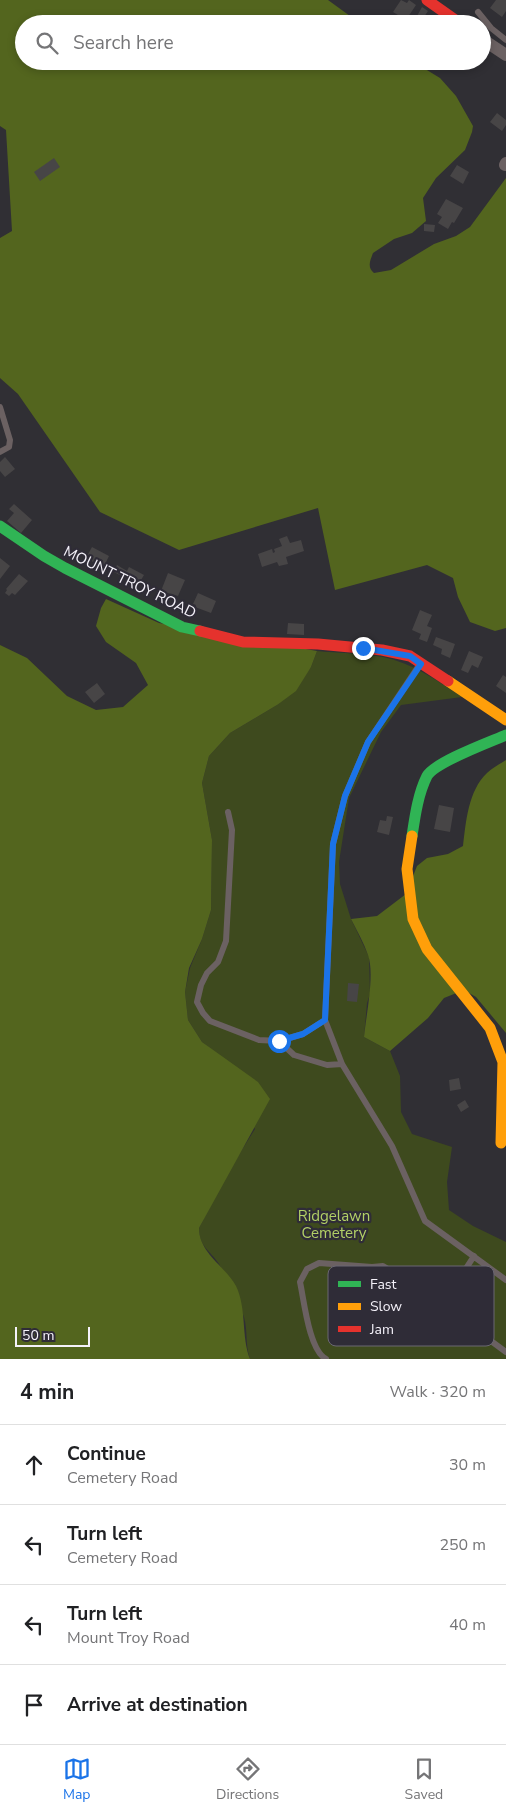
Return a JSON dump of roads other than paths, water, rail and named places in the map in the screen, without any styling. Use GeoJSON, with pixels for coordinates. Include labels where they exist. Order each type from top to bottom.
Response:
{"type":"FeatureCollection","features":[{"type":"Feature","properties":{"kind":"street"},"geometry":{"type":"LineString","coordinates":[[427,0],[448,15]]}},
{"type":"Feature","properties":{"kind":"street"},"geometry":{"type":"LineString","coordinates":[[491,45],[506,56]]}},
{"type":"Feature","properties":{"kind":"street","name":"MOUNT TROY ROAD"},"geometry":{"type":"LineString","coordinates":[[0,526],[65,568],[182,627],[243,642],[318,644],[382,650],[410,656],[506,720]]}},
{"type":"Feature","properties":{"kind":"street"},"geometry":{"type":"LineString","coordinates":[[501,1143],[503,1062],[490,1028],[427,950],[413,919],[407,869],[417,806],[428,774],[451,758],[506,735]]}},
{"type":"Feature","properties":{"kind":"lane"},"geometry":{"type":"LineString","coordinates":[[491,28],[506,40]]}},
{"type":"Feature","properties":{"kind":"lane"},"geometry":{"type":"LineString","coordinates":[[0,407],[10,440],[8,447],[0,452]]}},
{"type":"Feature","properties":{"kind":"lane"},"geometry":{"type":"LineString","coordinates":[[421,664],[368,742],[345,796],[333,844],[325,1020],[342,1064],[392,1146],[425,1221],[487,1266]]}},
{"type":"Feature","properties":{"kind":"lane"},"geometry":{"type":"LineString","coordinates":[[228,812],[232,830],[226,941],[218,962],[207,973],[201,985],[198,1002],[203,1013],[210,1021],[259,1040],[279,1041],[303,1034],[325,1020]]}},
{"type":"Feature","properties":{"kind":"lane"},"geometry":{"type":"LineString","coordinates":[[279,1041],[294,1055],[327,1065],[342,1064]]}},
{"type":"Feature","properties":{"kind":"lane"},"geometry":{"type":"LineString","coordinates":[[468,1266],[474,1256]]}},
{"type":"Feature","properties":{"kind":"lane"},"geometry":{"type":"LineString","coordinates":[[326,1359],[321,1356],[314,1345],[300,1282],[307,1269],[319,1263],[359,1266]]}},
{"type":"Feature","properties":{"kind":"lane"},"geometry":{"type":"LineString","coordinates":[[494,1271],[506,1280]]}},
{"type":"Feature","properties":{"kind":"lane"},"geometry":{"type":"LineString","coordinates":[[494,1343],[506,1352]]}},
{"type":"Feature","properties":{"kind":"park label","name":"Ridgelawn Cemetery"},"geometry":{"type":"Point","coordinates":[334,1224]}}]}
